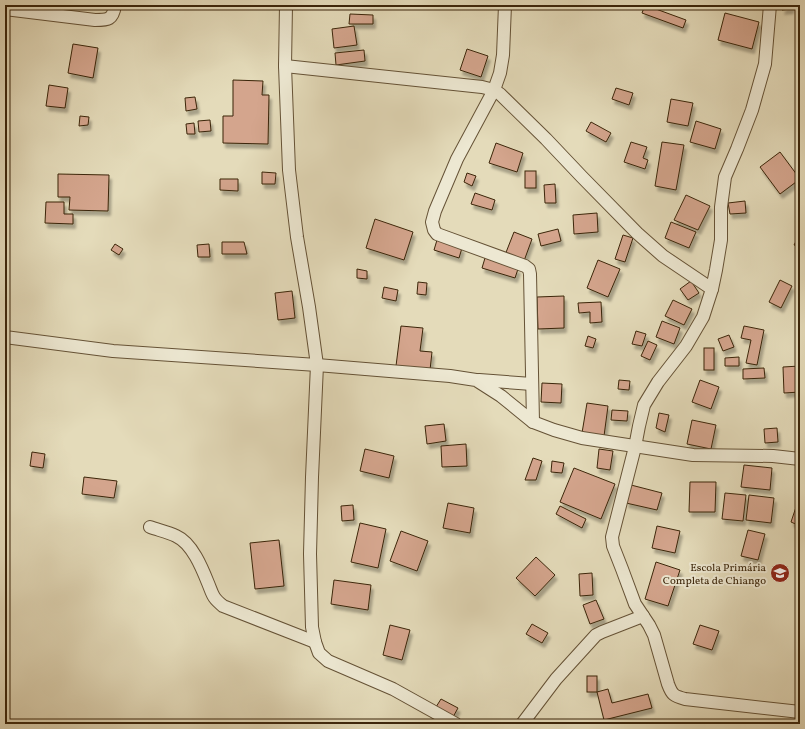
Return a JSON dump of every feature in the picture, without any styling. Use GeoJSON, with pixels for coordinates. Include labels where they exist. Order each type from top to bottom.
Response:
{"type":"FeatureCollection","features":[{"type":"Feature","properties":{"kind":"street"},"geometry":{"type":"LineString","coordinates":[[5,9],[104,20],[114,13],[115,5]]}},
{"type":"Feature","properties":{"kind":"street"},"geometry":{"type":"LineString","coordinates":[[286,5],[285,66],[289,170],[317,365],[310,554],[312,628],[315,642],[320,653],[328,661],[393,689],[456,724]]}},
{"type":"Feature","properties":{"kind":"street"},"geometry":{"type":"LineString","coordinates":[[505,5],[503,55],[500,73],[494,90],[457,160],[435,210],[432,222],[434,230],[437,234],[525,266],[529,269],[532,422]]}},
{"type":"Feature","properties":{"kind":"street"},"geometry":{"type":"LineString","coordinates":[[770,5],[765,64],[752,110],[738,149],[725,176],[721,207],[721,240],[712,289],[703,317],[686,346],[658,382],[644,405],[612,537],[613,546],[635,604],[650,625],[654,635],[670,692],[674,696],[685,699],[800,712]]}},
{"type":"Feature","properties":{"kind":"street"},"geometry":{"type":"LineString","coordinates":[[285,66],[482,87],[494,90],[526,119],[582,177],[663,256],[712,289]]}},
{"type":"Feature","properties":{"kind":"street"},"geometry":{"type":"LineString","coordinates":[[5,337],[113,351],[317,365],[532,384]]}},
{"type":"Feature","properties":{"kind":"street"},"geometry":{"type":"LineString","coordinates":[[476,380],[501,396],[532,422],[582,438],[693,455],[773,456],[800,459]]}},
{"type":"Feature","properties":{"kind":"street"},"geometry":{"type":"LineString","coordinates":[[150,527],[176,535],[185,541],[193,552],[212,595],[223,606],[315,642]]}},
{"type":"Feature","properties":{"kind":"street"},"geometry":{"type":"LineString","coordinates":[[522,724],[556,679],[596,635],[643,616]]}},
{"type":"Feature","properties":{"kind":"building"},"geometry":{"type":"Polygon","coordinates":[[[645,5],[686,20],[683,28],[642,13],[645,5]]]}},
{"type":"Feature","properties":{"kind":"building"},"geometry":{"type":"Polygon","coordinates":[[[784,5],[792,5],[791,9],[782,10],[784,5]]]}},
{"type":"Feature","properties":{"kind":"building"},"geometry":{"type":"Polygon","coordinates":[[[725,13],[759,22],[752,49],[718,40],[725,13]]]}},
{"type":"Feature","properties":{"kind":"building"},"geometry":{"type":"Polygon","coordinates":[[[350,14],[373,15],[373,24],[349,24],[350,14]]]}},
{"type":"Feature","properties":{"kind":"building"},"geometry":{"type":"Polygon","coordinates":[[[354,26],[357,45],[334,48],[332,29],[354,26]]]}},
{"type":"Feature","properties":{"kind":"building"},"geometry":{"type":"Polygon","coordinates":[[[73,44],[98,48],[93,78],[68,73],[73,44]]]}},
{"type":"Feature","properties":{"kind":"building"},"geometry":{"type":"Polygon","coordinates":[[[467,49],[488,56],[481,77],[460,70],[467,49]]]}},
{"type":"Feature","properties":{"kind":"building"},"geometry":{"type":"Polygon","coordinates":[[[364,50],[365,61],[336,65],[335,53],[364,50]]]}},
{"type":"Feature","properties":{"kind":"building"},"geometry":{"type":"Polygon","coordinates":[[[233,80],[263,81],[262,95],[269,95],[268,144],[223,143],[223,116],[233,116],[233,80]]]}},
{"type":"Feature","properties":{"kind":"building"},"geometry":{"type":"Polygon","coordinates":[[[49,85],[68,88],[65,108],[46,106],[49,85]]]}},
{"type":"Feature","properties":{"kind":"building"},"geometry":{"type":"Polygon","coordinates":[[[616,88],[633,93],[629,105],[612,99],[616,88]]]}},
{"type":"Feature","properties":{"kind":"building"},"geometry":{"type":"Polygon","coordinates":[[[195,97],[197,109],[186,111],[185,98],[195,97]]]}},
{"type":"Feature","properties":{"kind":"building"},"geometry":{"type":"Polygon","coordinates":[[[671,99],[693,103],[688,126],[667,122],[671,99]]]}},
{"type":"Feature","properties":{"kind":"building"},"geometry":{"type":"Polygon","coordinates":[[[80,116],[89,117],[88,125],[79,126],[80,116]]]}},
{"type":"Feature","properties":{"kind":"building"},"geometry":{"type":"Polygon","coordinates":[[[210,120],[211,131],[199,132],[198,121],[210,120]]]}},
{"type":"Feature","properties":{"kind":"building"},"geometry":{"type":"Polygon","coordinates":[[[696,121],[721,129],[715,149],[690,142],[696,121]]]}},
{"type":"Feature","properties":{"kind":"building"},"geometry":{"type":"Polygon","coordinates":[[[591,122],[611,133],[606,142],[586,131],[591,122]]]}},
{"type":"Feature","properties":{"kind":"building"},"geometry":{"type":"Polygon","coordinates":[[[194,123],[195,134],[187,134],[186,124],[194,123]]]}},
{"type":"Feature","properties":{"kind":"building"},"geometry":{"type":"Polygon","coordinates":[[[631,142],[647,147],[643,158],[648,160],[645,169],[624,162],[631,142]]]}},
{"type":"Feature","properties":{"kind":"building"},"geometry":{"type":"Polygon","coordinates":[[[662,142],[684,145],[676,190],[655,186],[662,142]]]}},
{"type":"Feature","properties":{"kind":"building"},"geometry":{"type":"Polygon","coordinates":[[[496,143],[523,153],[517,172],[489,163],[496,143]]]}},
{"type":"Feature","properties":{"kind":"building"},"geometry":{"type":"Polygon","coordinates":[[[780,152],[800,179],[780,194],[760,167],[780,152]]]}},
{"type":"Feature","properties":{"kind":"building"},"geometry":{"type":"Polygon","coordinates":[[[525,171],[536,171],[536,188],[525,188],[525,171]]]}},
{"type":"Feature","properties":{"kind":"building"},"geometry":{"type":"Polygon","coordinates":[[[262,172],[276,173],[275,184],[262,184],[262,172]]]}},
{"type":"Feature","properties":{"kind":"building"},"geometry":{"type":"Polygon","coordinates":[[[467,173],[476,176],[472,186],[464,182],[467,173]]]}},
{"type":"Feature","properties":{"kind":"building"},"geometry":{"type":"Polygon","coordinates":[[[58,174],[109,175],[108,211],[69,210],[70,197],[58,197],[58,174]]]}},
{"type":"Feature","properties":{"kind":"building"},"geometry":{"type":"Polygon","coordinates":[[[220,179],[238,179],[238,191],[220,190],[220,179]]]}},
{"type":"Feature","properties":{"kind":"building"},"geometry":{"type":"Polygon","coordinates":[[[555,184],[556,203],[545,203],[544,185],[555,184]]]}},
{"type":"Feature","properties":{"kind":"building"},"geometry":{"type":"Polygon","coordinates":[[[475,193],[495,200],[492,210],[471,204],[475,193]]]}},
{"type":"Feature","properties":{"kind":"building"},"geometry":{"type":"Polygon","coordinates":[[[686,195],[710,206],[698,230],[674,220],[686,195]]]}},
{"type":"Feature","properties":{"kind":"building"},"geometry":{"type":"Polygon","coordinates":[[[745,201],[746,213],[730,214],[728,203],[745,201]]]}},
{"type":"Feature","properties":{"kind":"building"},"geometry":{"type":"Polygon","coordinates":[[[46,202],[64,202],[64,214],[73,214],[73,224],[45,223],[46,202]]]}},
{"type":"Feature","properties":{"kind":"building"},"geometry":{"type":"Polygon","coordinates":[[[597,213],[598,232],[574,234],[573,215],[597,213]]]}},
{"type":"Feature","properties":{"kind":"building"},"geometry":{"type":"Polygon","coordinates":[[[375,219],[413,232],[404,260],[366,248],[375,219]]]}},
{"type":"Feature","properties":{"kind":"building"},"geometry":{"type":"Polygon","coordinates":[[[671,222],[696,232],[689,248],[665,238],[671,222]]]}},
{"type":"Feature","properties":{"kind":"building"},"geometry":{"type":"Polygon","coordinates":[[[558,229],[561,241],[541,246],[538,234],[558,229]]]}},
{"type":"Feature","properties":{"kind":"building"},"geometry":{"type":"Polygon","coordinates":[[[514,232],[532,239],[524,261],[505,255],[514,232]]]}},
{"type":"Feature","properties":{"kind":"building"},"geometry":{"type":"Polygon","coordinates":[[[800,234],[800,247],[794,245],[800,234]]]}},
{"type":"Feature","properties":{"kind":"building"},"geometry":{"type":"Polygon","coordinates":[[[623,235],[633,238],[625,262],[615,259],[623,235]]]}},
{"type":"Feature","properties":{"kind":"building"},"geometry":{"type":"Polygon","coordinates":[[[437,240],[462,248],[459,258],[434,250],[437,240]]]}},
{"type":"Feature","properties":{"kind":"building"},"geometry":{"type":"Polygon","coordinates":[[[222,242],[244,242],[247,254],[222,254],[222,242]]]}},
{"type":"Feature","properties":{"kind":"building"},"geometry":{"type":"Polygon","coordinates":[[[115,244],[123,249],[119,255],[111,250],[115,244]]]}},
{"type":"Feature","properties":{"kind":"building"},"geometry":{"type":"Polygon","coordinates":[[[209,244],[210,257],[198,257],[197,245],[209,244]]]}},
{"type":"Feature","properties":{"kind":"building"},"geometry":{"type":"Polygon","coordinates":[[[485,258],[518,269],[515,278],[482,268],[485,258]]]}},
{"type":"Feature","properties":{"kind":"building"},"geometry":{"type":"Polygon","coordinates":[[[598,260],[620,269],[608,297],[587,288],[598,260]]]}},
{"type":"Feature","properties":{"kind":"building"},"geometry":{"type":"Polygon","coordinates":[[[357,269],[367,271],[367,279],[357,278],[357,269]]]}},
{"type":"Feature","properties":{"kind":"building"},"geometry":{"type":"Polygon","coordinates":[[[780,280],[792,286],[781,308],[769,302],[780,280]]]}},
{"type":"Feature","properties":{"kind":"building"},"geometry":{"type":"Polygon","coordinates":[[[691,281],[699,293],[688,300],[680,289],[691,281]]]}},
{"type":"Feature","properties":{"kind":"building"},"geometry":{"type":"Polygon","coordinates":[[[418,282],[427,283],[426,295],[417,294],[418,282]]]}},
{"type":"Feature","properties":{"kind":"building"},"geometry":{"type":"Polygon","coordinates":[[[384,287],[398,290],[396,301],[382,298],[384,287]]]}},
{"type":"Feature","properties":{"kind":"building"},"geometry":{"type":"Polygon","coordinates":[[[292,291],[295,318],[278,320],[275,293],[292,291]]]}},
{"type":"Feature","properties":{"kind":"building"},"geometry":{"type":"Polygon","coordinates":[[[564,296],[564,328],[538,329],[537,297],[564,296]]]}},
{"type":"Feature","properties":{"kind":"building"},"geometry":{"type":"Polygon","coordinates":[[[673,300],[692,309],[684,325],[665,316],[673,300]]]}},
{"type":"Feature","properties":{"kind":"building"},"geometry":{"type":"Polygon","coordinates":[[[601,302],[602,322],[590,323],[590,312],[579,313],[578,303],[601,302]]]}},
{"type":"Feature","properties":{"kind":"building"},"geometry":{"type":"Polygon","coordinates":[[[662,321],[680,328],[674,344],[656,337],[662,321]]]}},
{"type":"Feature","properties":{"kind":"building"},"geometry":{"type":"Polygon","coordinates":[[[401,326],[423,328],[420,351],[432,352],[430,370],[396,366],[401,326]]]}},
{"type":"Feature","properties":{"kind":"building"},"geometry":{"type":"Polygon","coordinates":[[[744,326],[764,330],[757,365],[746,363],[751,340],[741,338],[744,326]]]}},
{"type":"Feature","properties":{"kind":"building"},"geometry":{"type":"Polygon","coordinates":[[[636,331],[646,334],[642,346],[632,344],[636,331]]]}},
{"type":"Feature","properties":{"kind":"building"},"geometry":{"type":"Polygon","coordinates":[[[729,335],[734,347],[723,351],[718,339],[729,335]]]}},
{"type":"Feature","properties":{"kind":"building"},"geometry":{"type":"Polygon","coordinates":[[[588,336],[596,339],[593,348],[585,346],[588,336]]]}},
{"type":"Feature","properties":{"kind":"building"},"geometry":{"type":"Polygon","coordinates":[[[648,341],[657,345],[650,360],[641,356],[648,341]]]}},
{"type":"Feature","properties":{"kind":"building"},"geometry":{"type":"Polygon","coordinates":[[[704,348],[714,348],[714,370],[704,370],[704,348]]]}},
{"type":"Feature","properties":{"kind":"building"},"geometry":{"type":"Polygon","coordinates":[[[739,357],[739,366],[725,366],[725,358],[739,357]]]}},
{"type":"Feature","properties":{"kind":"building"},"geometry":{"type":"Polygon","coordinates":[[[800,366],[800,392],[784,393],[783,367],[800,366]]]}},
{"type":"Feature","properties":{"kind":"building"},"geometry":{"type":"Polygon","coordinates":[[[764,368],[765,378],[743,379],[743,369],[764,368]]]}},
{"type":"Feature","properties":{"kind":"building"},"geometry":{"type":"Polygon","coordinates":[[[619,380],[630,381],[629,390],[618,389],[619,380]]]}},
{"type":"Feature","properties":{"kind":"building"},"geometry":{"type":"Polygon","coordinates":[[[700,380],[719,387],[711,409],[692,402],[700,380]]]}},
{"type":"Feature","properties":{"kind":"building"},"geometry":{"type":"Polygon","coordinates":[[[542,383],[562,384],[561,403],[541,402],[542,383]]]}},
{"type":"Feature","properties":{"kind":"building"},"geometry":{"type":"Polygon","coordinates":[[[587,403],[608,406],[604,436],[582,433],[587,403]]]}},
{"type":"Feature","properties":{"kind":"building"},"geometry":{"type":"Polygon","coordinates":[[[612,410],[628,411],[627,421],[611,420],[612,410]]]}},
{"type":"Feature","properties":{"kind":"building"},"geometry":{"type":"Polygon","coordinates":[[[659,413],[669,415],[665,432],[656,428],[659,413]]]}},
{"type":"Feature","properties":{"kind":"building"},"geometry":{"type":"Polygon","coordinates":[[[692,420],[716,425],[711,449],[687,444],[692,420]]]}},
{"type":"Feature","properties":{"kind":"building"},"geometry":{"type":"Polygon","coordinates":[[[444,424],[446,441],[427,444],[425,426],[444,424]]]}},
{"type":"Feature","properties":{"kind":"building"},"geometry":{"type":"Polygon","coordinates":[[[777,428],[778,442],[765,443],[764,429],[777,428]]]}},
{"type":"Feature","properties":{"kind":"building"},"geometry":{"type":"Polygon","coordinates":[[[466,444],[467,466],[442,467],[441,446],[466,444]]]}},
{"type":"Feature","properties":{"kind":"building"},"geometry":{"type":"Polygon","coordinates":[[[365,449],[394,456],[389,478],[360,471],[365,449]]]}},
{"type":"Feature","properties":{"kind":"building"},"geometry":{"type":"Polygon","coordinates":[[[599,449],[613,451],[610,470],[597,468],[599,449]]]}},
{"type":"Feature","properties":{"kind":"building"},"geometry":{"type":"Polygon","coordinates":[[[32,452],[45,454],[43,468],[30,466],[32,452]]]}},
{"type":"Feature","properties":{"kind":"building"},"geometry":{"type":"Polygon","coordinates":[[[533,458],[542,461],[536,480],[525,480],[533,458]]]}},
{"type":"Feature","properties":{"kind":"building"},"geometry":{"type":"Polygon","coordinates":[[[552,461],[564,463],[562,473],[551,472],[552,461]]]}},
{"type":"Feature","properties":{"kind":"building"},"geometry":{"type":"Polygon","coordinates":[[[744,465],[772,468],[770,490],[741,487],[744,465]]]}},
{"type":"Feature","properties":{"kind":"building"},"geometry":{"type":"Polygon","coordinates":[[[574,468],[615,484],[601,519],[560,502],[574,468]]]}},
{"type":"Feature","properties":{"kind":"building"},"geometry":{"type":"Polygon","coordinates":[[[84,477],[117,481],[114,498],[82,494],[84,477]]]}},
{"type":"Feature","properties":{"kind":"building"},"geometry":{"type":"Polygon","coordinates":[[[690,482],[716,482],[715,512],[689,512],[690,482]]]}},
{"type":"Feature","properties":{"kind":"building"},"geometry":{"type":"Polygon","coordinates":[[[631,485],[662,493],[657,510],[626,503],[631,485]]]}},
{"type":"Feature","properties":{"kind":"building"},"geometry":{"type":"Polygon","coordinates":[[[725,493],[746,495],[743,521],[722,519],[725,493]]]}},
{"type":"Feature","properties":{"kind":"building"},"geometry":{"type":"Polygon","coordinates":[[[749,495],[774,498],[771,523],[746,520],[749,495]]]}},
{"type":"Feature","properties":{"kind":"building"},"geometry":{"type":"Polygon","coordinates":[[[448,503],[474,508],[470,533],[443,528],[448,503]]]}},
{"type":"Feature","properties":{"kind":"building"},"geometry":{"type":"Polygon","coordinates":[[[353,505],[354,520],[342,521],[341,506],[353,505]]]}},
{"type":"Feature","properties":{"kind":"building"},"geometry":{"type":"Polygon","coordinates":[[[560,506],[586,519],[582,528],[556,514],[560,506]]]}},
{"type":"Feature","properties":{"kind":"building"},"geometry":{"type":"Polygon","coordinates":[[[796,507],[800,508],[800,526],[791,522],[796,507]]]}},
{"type":"Feature","properties":{"kind":"building"},"geometry":{"type":"Polygon","coordinates":[[[360,523],[386,529],[378,568],[351,562],[360,523]]]}},
{"type":"Feature","properties":{"kind":"building"},"geometry":{"type":"Polygon","coordinates":[[[657,526],[680,531],[675,553],[652,548],[657,526]]]}},
{"type":"Feature","properties":{"kind":"building"},"geometry":{"type":"Polygon","coordinates":[[[748,530],[765,534],[758,560],[741,556],[748,530]]]}},
{"type":"Feature","properties":{"kind":"building"},"geometry":{"type":"Polygon","coordinates":[[[401,531],[428,541],[417,571],[390,561],[401,531]]]}},
{"type":"Feature","properties":{"kind":"building"},"geometry":{"type":"Polygon","coordinates":[[[279,540],[284,586],[255,589],[250,543],[279,540]]]}},
{"type":"Feature","properties":{"kind":"building"},"geometry":{"type":"Polygon","coordinates":[[[536,557],[555,575],[535,596],[516,578],[536,557]]]}},
{"type":"Feature","properties":{"kind":"building"},"geometry":{"type":"Polygon","coordinates":[[[656,562],[680,570],[668,606],[645,599],[656,562]]]}},
{"type":"Feature","properties":{"kind":"building"},"geometry":{"type":"Polygon","coordinates":[[[592,573],[593,595],[580,596],[579,574],[592,573]]]}},
{"type":"Feature","properties":{"kind":"building"},"geometry":{"type":"Polygon","coordinates":[[[334,580],[371,585],[368,610],[331,604],[334,580]]]}},
{"type":"Feature","properties":{"kind":"building"},"geometry":{"type":"Polygon","coordinates":[[[596,600],[604,619],[590,624],[583,605],[596,600]]]}},
{"type":"Feature","properties":{"kind":"building"},"geometry":{"type":"Polygon","coordinates":[[[532,624],[548,633],[542,643],[526,634],[532,624]]]}},
{"type":"Feature","properties":{"kind":"building"},"geometry":{"type":"Polygon","coordinates":[[[390,625],[410,630],[402,660],[383,655],[390,625]]]}},
{"type":"Feature","properties":{"kind":"building"},"geometry":{"type":"Polygon","coordinates":[[[700,625],[719,631],[712,650],[693,644],[700,625]]]}},
{"type":"Feature","properties":{"kind":"building"},"geometry":{"type":"Polygon","coordinates":[[[587,676],[597,676],[597,692],[587,692],[587,676]]]}},
{"type":"Feature","properties":{"kind":"building"},"geometry":{"type":"Polygon","coordinates":[[[608,689],[612,703],[648,694],[652,708],[604,720],[597,692],[608,689]]]}},
{"type":"Feature","properties":{"kind":"building"},"geometry":{"type":"Polygon","coordinates":[[[441,699],[458,708],[453,717],[436,707],[441,699]]]}},
{"type":"Feature","properties":{"kind":"place","name":"Escola Primária Completa de Chiango"},"geometry":{"type":"Point","coordinates":[780,573]}}]}
